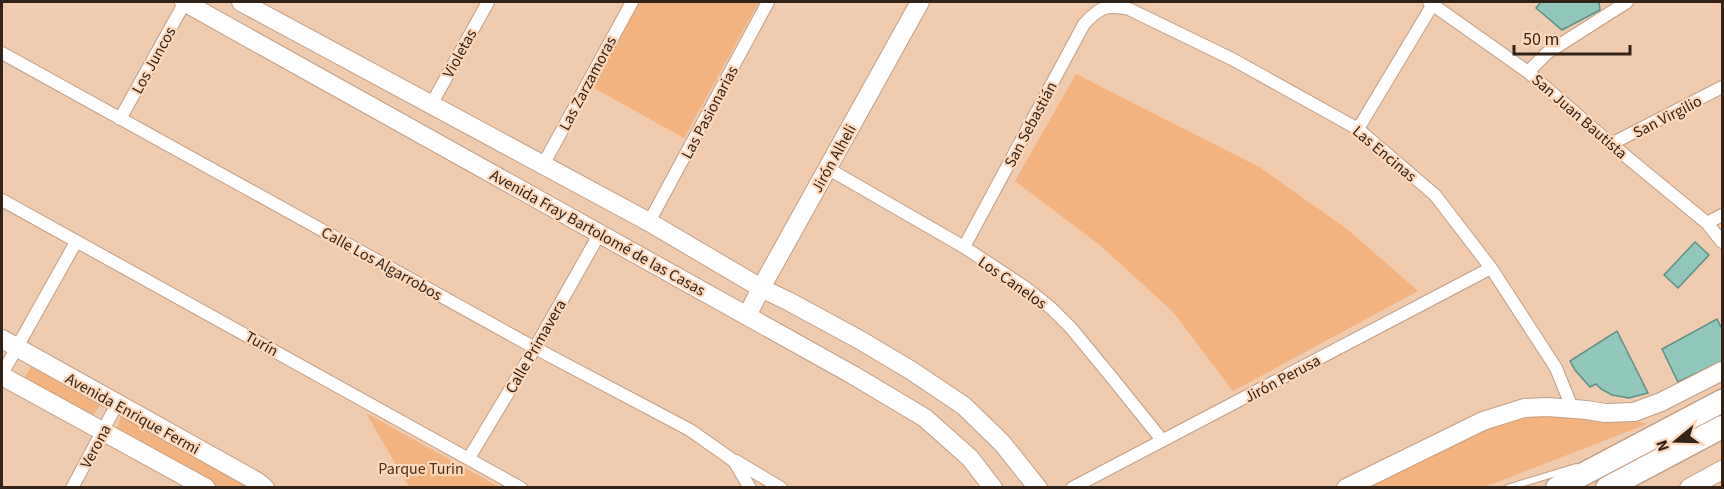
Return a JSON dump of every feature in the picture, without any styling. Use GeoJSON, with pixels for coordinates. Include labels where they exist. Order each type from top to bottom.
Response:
{"type":"FeatureCollection","features":[{"type":"Feature","properties":{"kind":"highway"},"geometry":{"type":"LineString","coordinates":[[1557,488],[1722,401]]}},
{"type":"Feature","properties":{"kind":"highway"},"geometry":{"type":"LineString","coordinates":[[1607,488],[1722,427]]}},
{"type":"Feature","properties":{"kind":"street","name":"Avenida Fray Bartolomé de las Casas"},"geometry":{"type":"LineString","coordinates":[[185,2],[854,375],[925,418],[970,458],[993,488]]}},
{"type":"Feature","properties":{"kind":"street","name":"Los Juncos"},"geometry":{"type":"LineString","coordinates":[[120,119],[185,2]]}},
{"type":"Feature","properties":{"kind":"street","name":"Avenida Fray Bartolomé de las Casas"},"geometry":{"type":"LineString","coordinates":[[241,2],[649,222],[760,288],[860,340],[912,371],[964,406],[1002,442],[1038,488]]}},
{"type":"Feature","properties":{"kind":"street","name":"Violetas"},"geometry":{"type":"LineString","coordinates":[[431,105],[488,2]]}},
{"type":"Feature","properties":{"kind":"street","name":"Las Zarzamoras"},"geometry":{"type":"LineString","coordinates":[[543,165],[632,2]]}},
{"type":"Feature","properties":{"kind":"street","name":"Las Pasionarias"},"geometry":{"type":"LineString","coordinates":[[649,222],[768,2]]}},
{"type":"Feature","properties":{"kind":"street","name":"Jirón Alheli"},"geometry":{"type":"LineString","coordinates":[[747,316],[760,288],[920,2]]}},
{"type":"Feature","properties":{"kind":"street"},"geometry":{"type":"LineString","coordinates":[[1528,72],[1546,53],[1627,2]]}},
{"type":"Feature","properties":{"kind":"street"},"geometry":{"type":"LineString","coordinates":[[1358,129],[1431,3]]}},
{"type":"Feature","properties":{"kind":"street","name":"San Juan Bautista"},"geometry":{"type":"LineString","coordinates":[[1431,3],[1528,72],[1611,144],[1707,222],[1722,242]]}},
{"type":"Feature","properties":{"kind":"street","name":"Las Encinas"},"geometry":{"type":"LineString","coordinates":[[1104,7],[1113,5],[1149,17],[1232,59],[1358,129],[1435,195],[1491,268],[1557,368],[1572,410]]}},
{"type":"Feature","properties":{"kind":"street","name":"San Sebastián"},"geometry":{"type":"LineString","coordinates":[[964,248],[1084,24],[1104,7]]}},
{"type":"Feature","properties":{"kind":"street","name":"Calle Los Algarrobos"},"geometry":{"type":"LineString","coordinates":[[2,53],[535,348],[690,430],[734,461],[750,488]]}},
{"type":"Feature","properties":{"kind":"street","name":"San Virgilio"},"geometry":{"type":"LineString","coordinates":[[1611,144],[1722,87]]}},
{"type":"Feature","properties":{"kind":"street","name":"Los Canelos"},"geometry":{"type":"LineString","coordinates":[[827,168],[964,248],[1026,288],[1051,308],[1071,328],[1162,440]]}},
{"type":"Feature","properties":{"kind":"street","name":"Turín"},"geometry":{"type":"LineString","coordinates":[[2,200],[521,488]]}},
{"type":"Feature","properties":{"kind":"street"},"geometry":{"type":"LineString","coordinates":[[1707,222],[1722,215]]}},
{"type":"Feature","properties":{"kind":"street","name":"Calle Primavera"},"geometry":{"type":"LineString","coordinates":[[469,458],[600,233]]}},
{"type":"Feature","properties":{"kind":"street"},"geometry":{"type":"LineString","coordinates":[[2,375],[9,343],[76,242]]}},
{"type":"Feature","properties":{"kind":"street","name":"Jirón Perusa"},"geometry":{"type":"LineString","coordinates":[[1072,488],[1491,268]]}},
{"type":"Feature","properties":{"kind":"street","name":"Avenida Enrique Fermi"},"geometry":{"type":"LineString","coordinates":[[9,343],[265,488]]}},
{"type":"Feature","properties":{"kind":"street"},"geometry":{"type":"LineString","coordinates":[[1346,488],[1483,421],[1524,408],[1547,407],[1605,413],[1634,412],[1661,402],[1722,371]]}},
{"type":"Feature","properties":{"kind":"street","name":"Avenida Enrique Fermi"},"geometry":{"type":"LineString","coordinates":[[2,375],[206,488]]}},
{"type":"Feature","properties":{"kind":"street","name":"Verona"},"geometry":{"type":"LineString","coordinates":[[72,488],[117,404]]}},
{"type":"Feature","properties":{"kind":"street"},"geometry":{"type":"LineString","coordinates":[[734,461],[781,488]]}},
{"type":"Feature","properties":{"kind":"street"},"geometry":{"type":"LineString","coordinates":[[1689,488],[1722,470]]}},
{"type":"Feature","properties":{"kind":"lane"},"geometry":{"type":"LineString","coordinates":[[1593,462],[1625,452]]}},
{"type":"Feature","properties":{"kind":"lane"},"geometry":{"type":"LineString","coordinates":[[1507,488],[1582,465]]}},
{"type":"Feature","properties":{"kind":"green space"},"geometry":{"type":"Polygon","coordinates":[[[638,2],[759,2],[684,138],[592,87],[638,2]]]}},
{"type":"Feature","properties":{"kind":"green space"},"geometry":{"type":"Polygon","coordinates":[[[1076,74],[1261,168],[1347,229],[1418,291],[1233,391],[1173,312],[1101,246],[1015,181],[1076,74]]]}},
{"type":"Feature","properties":{"kind":"green space"},"geometry":{"type":"Polygon","coordinates":[[[32,365],[101,403],[93,416],[24,378],[32,365]]]}},
{"type":"Feature","properties":{"kind":"green space","name":"Parque Turin"},"geometry":{"type":"Polygon","coordinates":[[[366,413],[499,487],[409,487],[366,413]]]}},
{"type":"Feature","properties":{"kind":"green space"},"geometry":{"type":"Polygon","coordinates":[[[122,414],[250,487],[219,487],[116,431],[122,414]]]}},
{"type":"Feature","properties":{"kind":"green space"},"geometry":{"type":"Polygon","coordinates":[[[1554,415],[1631,420],[1647,424],[1485,487],[1357,488],[1424,452],[1505,422],[1554,415]]]}},
{"type":"Feature","properties":{"kind":"building"},"geometry":{"type":"Polygon","coordinates":[[[1541,2],[1599,2],[1600,10],[1562,30],[1536,8],[1541,2]]]}},
{"type":"Feature","properties":{"kind":"building"},"geometry":{"type":"Polygon","coordinates":[[[1695,242],[1709,255],[1678,288],[1664,275],[1695,242]]]}},
{"type":"Feature","properties":{"kind":"building"},"geometry":{"type":"Polygon","coordinates":[[[1717,319],[1722,329],[1722,361],[1678,382],[1662,349],[1717,319]]]}},
{"type":"Feature","properties":{"kind":"building"},"geometry":{"type":"Polygon","coordinates":[[[1617,331],[1648,393],[1629,398],[1612,395],[1596,384],[1590,387],[1570,361],[1617,331]]]}}]}
